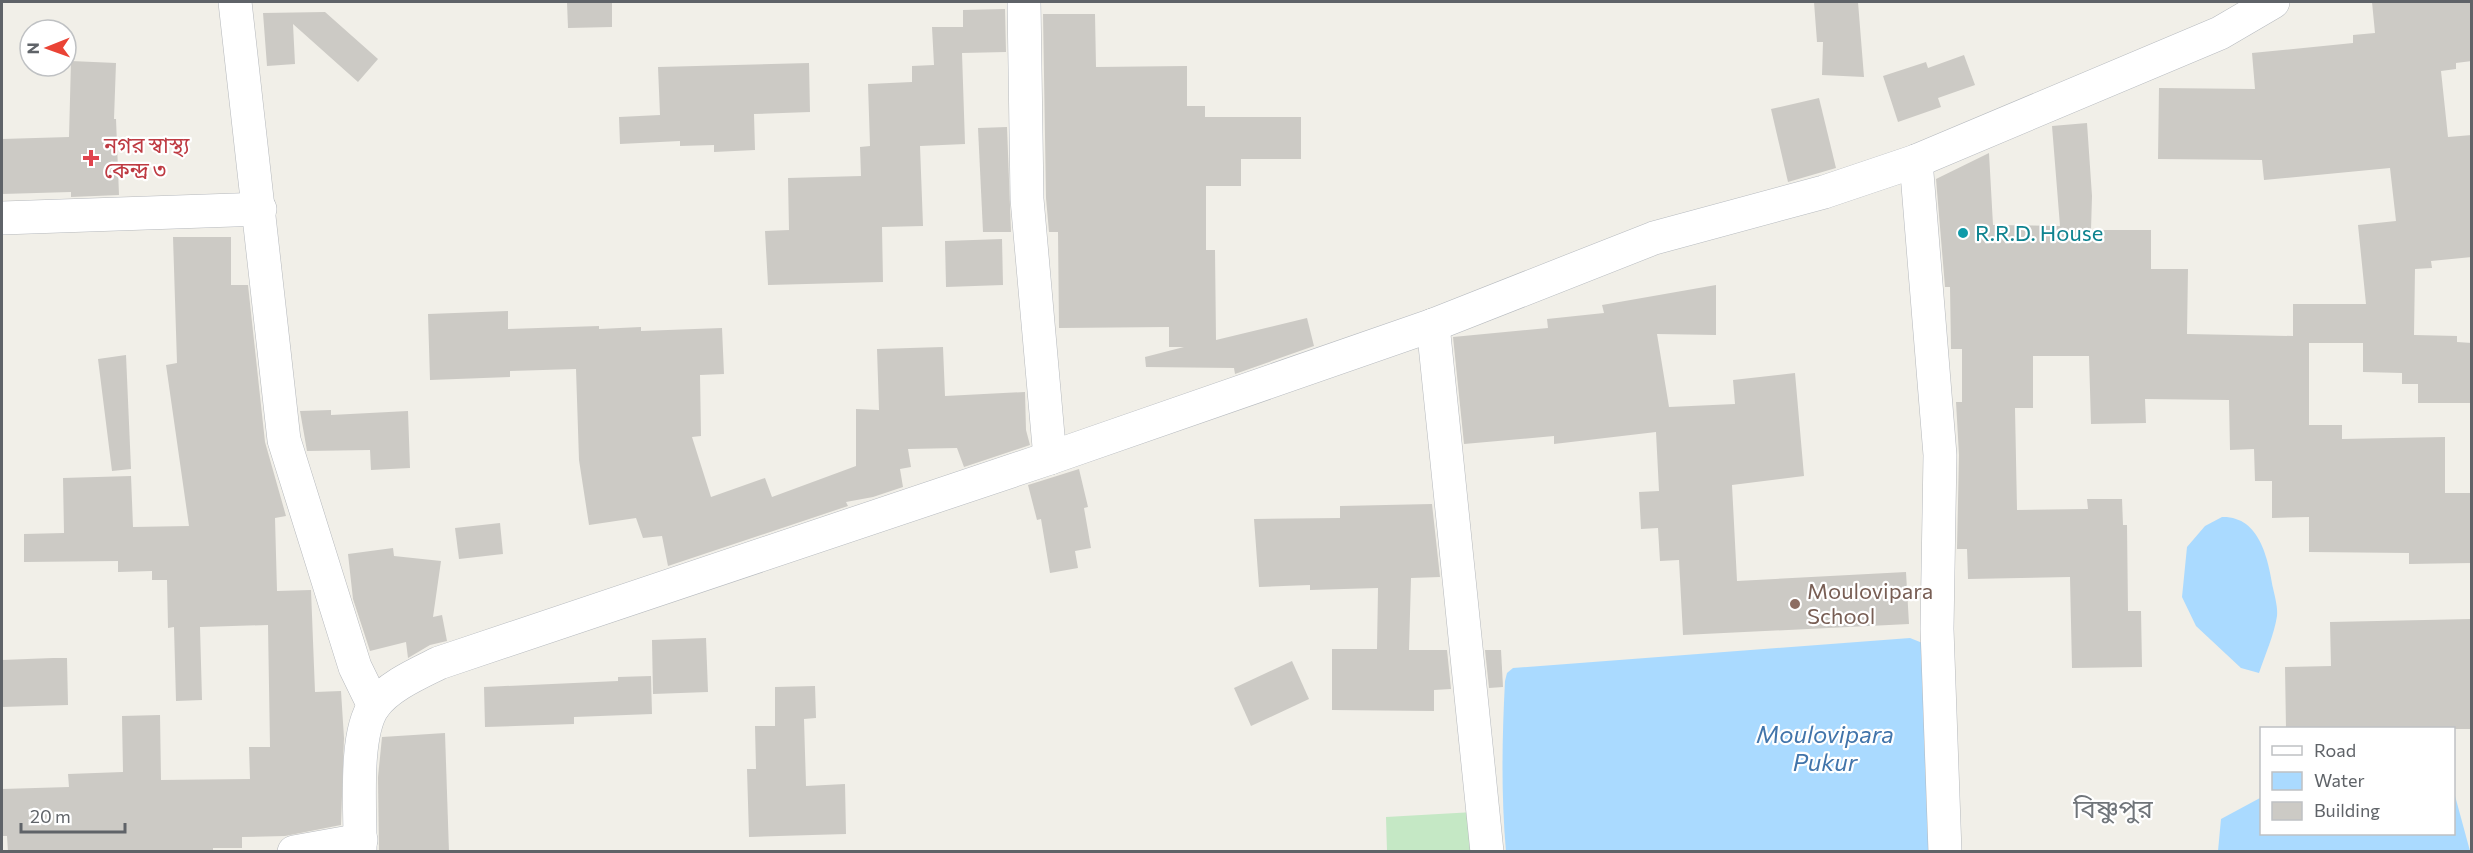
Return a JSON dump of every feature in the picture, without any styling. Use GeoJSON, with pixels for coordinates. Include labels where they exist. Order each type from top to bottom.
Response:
{"type":"FeatureCollection","features":[{"type":"Feature","properties":{"kind":"street"},"geometry":{"type":"LineString","coordinates":[[235,2],[260,209],[284,440],[355,667],[374,706]]}},
{"type":"Feature","properties":{"kind":"street"},"geometry":{"type":"LineString","coordinates":[[1024,2],[1028,199],[1050,458]]}},
{"type":"Feature","properties":{"kind":"street"},"geometry":{"type":"LineString","coordinates":[[294,852],[361,846],[360,770],[363,737],[374,706],[404,681],[439,663],[1050,458],[1433,325],[1654,238],[1824,192],[1916,161],[2220,33],[2273,2]]}},
{"type":"Feature","properties":{"kind":"street"},"geometry":{"type":"LineString","coordinates":[[1916,161],[1940,456],[1937,630],[1945,852]]}},
{"type":"Feature","properties":{"kind":"street"},"geometry":{"type":"LineString","coordinates":[[2,218],[260,209]]}},
{"type":"Feature","properties":{"kind":"street"},"geometry":{"type":"LineString","coordinates":[[1433,325],[1487,852]]}},
{"type":"Feature","properties":{"kind":"green space"},"geometry":{"type":"Polygon","coordinates":[[[1474,812],[1479,851],[1387,851],[1386,817],[1474,812]]]}},
{"type":"Feature","properties":{"kind":"water"},"geometry":{"type":"Polygon","coordinates":[[[2222,517],[2235,519],[2254,531],[2268,565],[2277,616],[2272,638],[2259,673],[2241,668],[2196,626],[2182,597],[2187,547],[2205,526],[2222,517]]]}},
{"type":"Feature","properties":{"kind":"water","name":"Moulovipara Pukur"},"geometry":{"type":"Polygon","coordinates":[[[1910,638],[1925,644],[1938,851],[1506,852],[1503,788],[1504,703],[1507,673],[1513,668],[1910,638]]]}},
{"type":"Feature","properties":{"kind":"water"},"geometry":{"type":"Polygon","coordinates":[[[2455,796],[2470,851],[2218,851],[2221,819],[2260,798],[2260,835],[2455,835],[2455,796]]]}},
{"type":"Feature","properties":{"kind":"building"},"geometry":{"type":"Polygon","coordinates":[[[567,2],[612,2],[612,27],[568,28],[567,2]]]}},
{"type":"Feature","properties":{"kind":"building"},"geometry":{"type":"Polygon","coordinates":[[[1814,2],[1858,2],[1864,77],[1822,75],[1823,42],[1817,42],[1814,2]]]}},
{"type":"Feature","properties":{"kind":"building"},"geometry":{"type":"Polygon","coordinates":[[[2372,2],[2472,2],[2472,61],[2456,63],[2456,69],[2441,71],[2448,137],[2472,135],[2472,257],[2431,261],[2432,268],[2415,269],[2414,335],[2457,336],[2457,342],[2472,343],[2472,403],[2418,403],[2418,384],[2402,384],[2402,373],[2363,372],[2363,343],[2309,343],[2309,425],[2342,425],[2342,439],[2445,437],[2445,493],[2472,493],[2472,563],[2409,564],[2409,553],[2309,552],[2309,517],[2272,518],[2272,481],[2255,481],[2254,449],[2230,450],[2229,400],[2145,399],[2146,423],[2091,424],[2089,356],[2033,356],[2033,408],[2015,408],[2017,510],[2088,509],[2087,499],[2122,499],[2123,525],[2127,525],[2128,611],[2141,611],[2142,667],[2072,668],[2070,577],[1968,579],[1967,549],[1957,549],[1959,455],[1956,402],[1962,402],[1962,349],[1951,349],[1950,287],[1945,287],[1936,179],[1989,153],[1993,225],[2060,226],[2052,126],[2087,123],[2092,196],[2091,230],[2151,230],[2151,269],[2188,269],[2187,334],[2293,336],[2293,304],[2366,304],[2358,225],[2396,221],[2390,168],[2264,180],[2262,160],[2158,159],[2159,88],[2255,89],[2252,53],[2353,43],[2353,35],[2375,33],[2372,2]]]}},
{"type":"Feature","properties":{"kind":"building"},"geometry":{"type":"Polygon","coordinates":[[[1005,9],[1006,52],[962,53],[965,144],[920,146],[923,226],[882,227],[883,282],[768,285],[765,231],[789,230],[788,178],[861,176],[860,147],[870,146],[868,84],[912,82],[912,66],[934,65],[932,27],[963,27],[963,10],[1005,9]]]}},
{"type":"Feature","properties":{"kind":"building"},"geometry":{"type":"Polygon","coordinates":[[[325,12],[378,59],[358,82],[293,24],[295,64],[267,66],[263,13],[325,12]]]}},
{"type":"Feature","properties":{"kind":"building"},"geometry":{"type":"Polygon","coordinates":[[[1043,14],[1095,14],[1096,67],[1187,66],[1187,106],[1205,106],[1205,117],[1301,117],[1301,159],[1241,159],[1241,186],[1206,186],[1206,250],[1215,250],[1216,340],[1307,318],[1314,346],[1235,374],[1234,368],[1146,367],[1145,357],[1184,347],[1169,347],[1169,327],[1059,328],[1058,232],[1049,232],[1046,198],[1043,14]]]}},
{"type":"Feature","properties":{"kind":"building"},"geometry":{"type":"Polygon","coordinates":[[[1964,55],[1975,85],[1938,98],[1941,107],[1898,122],[1883,76],[1926,62],[1928,68],[1964,55]]]}},
{"type":"Feature","properties":{"kind":"building"},"geometry":{"type":"Polygon","coordinates":[[[78,61],[116,63],[114,119],[116,119],[119,195],[71,197],[71,192],[2,194],[2,139],[69,137],[71,78],[78,78],[78,61]]]}},
{"type":"Feature","properties":{"kind":"building"},"geometry":{"type":"Polygon","coordinates":[[[809,63],[810,112],[754,114],[755,150],[714,152],[714,145],[680,146],[680,141],[620,144],[619,117],[660,115],[658,67],[809,63]]]}},
{"type":"Feature","properties":{"kind":"building"},"geometry":{"type":"Polygon","coordinates":[[[1819,98],[1836,168],[1788,182],[1771,109],[1819,98]]]}},
{"type":"Feature","properties":{"kind":"building"},"geometry":{"type":"Polygon","coordinates":[[[1007,127],[1011,232],[983,232],[978,128],[1007,127]]]}},
{"type":"Feature","properties":{"kind":"building"},"geometry":{"type":"Polygon","coordinates":[[[173,237],[231,237],[231,285],[248,285],[265,442],[286,516],[275,518],[277,591],[311,590],[315,692],[341,691],[344,738],[341,825],[285,836],[242,837],[242,848],[213,848],[213,852],[8,852],[7,836],[2,836],[2,789],[69,787],[68,774],[123,772],[122,716],[160,715],[161,780],[250,779],[249,747],[270,747],[268,625],[200,627],[202,700],[176,701],[174,627],[168,628],[167,580],[152,580],[152,571],[118,572],[118,561],[24,562],[24,534],[64,533],[63,478],[131,476],[133,527],[189,526],[166,365],[177,363],[173,237]]]}},
{"type":"Feature","properties":{"kind":"building"},"geometry":{"type":"Polygon","coordinates":[[[1002,239],[1003,285],[946,287],[945,241],[1002,239]]]}},
{"type":"Feature","properties":{"kind":"building"},"geometry":{"type":"Polygon","coordinates":[[[1716,285],[1716,335],[1657,334],[1669,407],[1735,404],[1733,380],[1795,373],[1804,476],[1732,485],[1737,581],[1906,572],[1909,624],[1683,635],[1679,560],[1660,561],[1658,528],[1641,529],[1639,492],[1659,491],[1656,432],[1554,444],[1554,436],[1464,444],[1453,337],[1548,328],[1547,319],[1604,313],[1602,305],[1716,285]]]}},
{"type":"Feature","properties":{"kind":"building"},"geometry":{"type":"Polygon","coordinates":[[[508,311],[508,329],[599,326],[599,329],[641,327],[641,331],[722,328],[724,374],[700,375],[701,436],[692,437],[711,497],[765,478],[772,497],[856,466],[856,409],[879,410],[877,349],[943,347],[945,396],[1025,392],[1026,430],[1030,445],[964,467],[957,448],[908,449],[911,467],[900,469],[903,487],[873,497],[846,502],[848,506],[668,566],[662,536],[643,538],[636,518],[589,525],[579,460],[576,369],[510,371],[510,377],[430,380],[428,314],[508,311]]]}},
{"type":"Feature","properties":{"kind":"building"},"geometry":{"type":"Polygon","coordinates":[[[126,355],[131,469],[112,471],[98,359],[126,355]]]}},
{"type":"Feature","properties":{"kind":"building"},"geometry":{"type":"Polygon","coordinates":[[[331,410],[331,415],[408,411],[410,468],[371,470],[370,450],[307,451],[300,411],[331,410]]]}},
{"type":"Feature","properties":{"kind":"building"},"geometry":{"type":"Polygon","coordinates":[[[1079,469],[1088,507],[1084,508],[1091,548],[1075,551],[1078,568],[1050,573],[1041,519],[1037,520],[1028,485],[1079,469]]]}},
{"type":"Feature","properties":{"kind":"building"},"geometry":{"type":"Polygon","coordinates":[[[1432,504],[1440,577],[1411,578],[1409,650],[1447,650],[1451,689],[1434,690],[1434,711],[1332,710],[1332,649],[1377,649],[1378,588],[1310,590],[1310,585],[1259,587],[1254,519],[1340,518],[1340,506],[1432,504]]]}},
{"type":"Feature","properties":{"kind":"building"},"geometry":{"type":"Polygon","coordinates":[[[500,523],[503,554],[459,559],[455,528],[500,523]]]}},
{"type":"Feature","properties":{"kind":"building"},"geometry":{"type":"Polygon","coordinates":[[[393,548],[394,556],[441,561],[433,617],[442,615],[447,641],[430,645],[408,658],[406,642],[370,651],[353,599],[348,554],[393,548]]]}},
{"type":"Feature","properties":{"kind":"building"},"geometry":{"type":"Polygon","coordinates":[[[2472,619],[2472,729],[2455,729],[2455,727],[2286,727],[2285,667],[2331,666],[2330,622],[2472,619]]]}},
{"type":"Feature","properties":{"kind":"building"},"geometry":{"type":"Polygon","coordinates":[[[706,638],[708,692],[653,694],[652,640],[706,638]]]}},
{"type":"Feature","properties":{"kind":"building"},"geometry":{"type":"Polygon","coordinates":[[[1485,650],[1501,650],[1503,687],[1489,688],[1485,650]]]}},
{"type":"Feature","properties":{"kind":"building"},"geometry":{"type":"Polygon","coordinates":[[[67,658],[68,705],[2,707],[2,660],[67,658]]]}},
{"type":"Feature","properties":{"kind":"building"},"geometry":{"type":"Polygon","coordinates":[[[1292,661],[1309,699],[1251,726],[1234,688],[1292,661]]]}},
{"type":"Feature","properties":{"kind":"building"},"geometry":{"type":"Polygon","coordinates":[[[651,676],[652,714],[574,717],[574,724],[485,727],[484,687],[618,681],[618,677],[651,676]]]}},
{"type":"Feature","properties":{"kind":"building"},"geometry":{"type":"Polygon","coordinates":[[[815,686],[816,718],[804,719],[806,786],[845,784],[846,834],[749,837],[747,769],[756,769],[755,726],[775,726],[775,687],[815,686]]]}},
{"type":"Feature","properties":{"kind":"building"},"geometry":{"type":"Polygon","coordinates":[[[445,733],[449,852],[379,852],[378,777],[382,737],[445,733]]]}},
{"type":"Feature","properties":{"kind":"place","name":"নগর স্বাস্থ্য কেন্দ্র ৩"},"geometry":{"type":"Point","coordinates":[91,158]}},
{"type":"Feature","properties":{"kind":"place","name":"R.R.D. House"},"geometry":{"type":"Point","coordinates":[1963,233]}},
{"type":"Feature","properties":{"kind":"place","name":"Moulovipara School"},"geometry":{"type":"Point","coordinates":[1795,604]}},
{"type":"Feature","properties":{"kind":"district","name":"বিষ্ণুপুর"},"geometry":{"type":"Point","coordinates":[2113,809]}}]}
